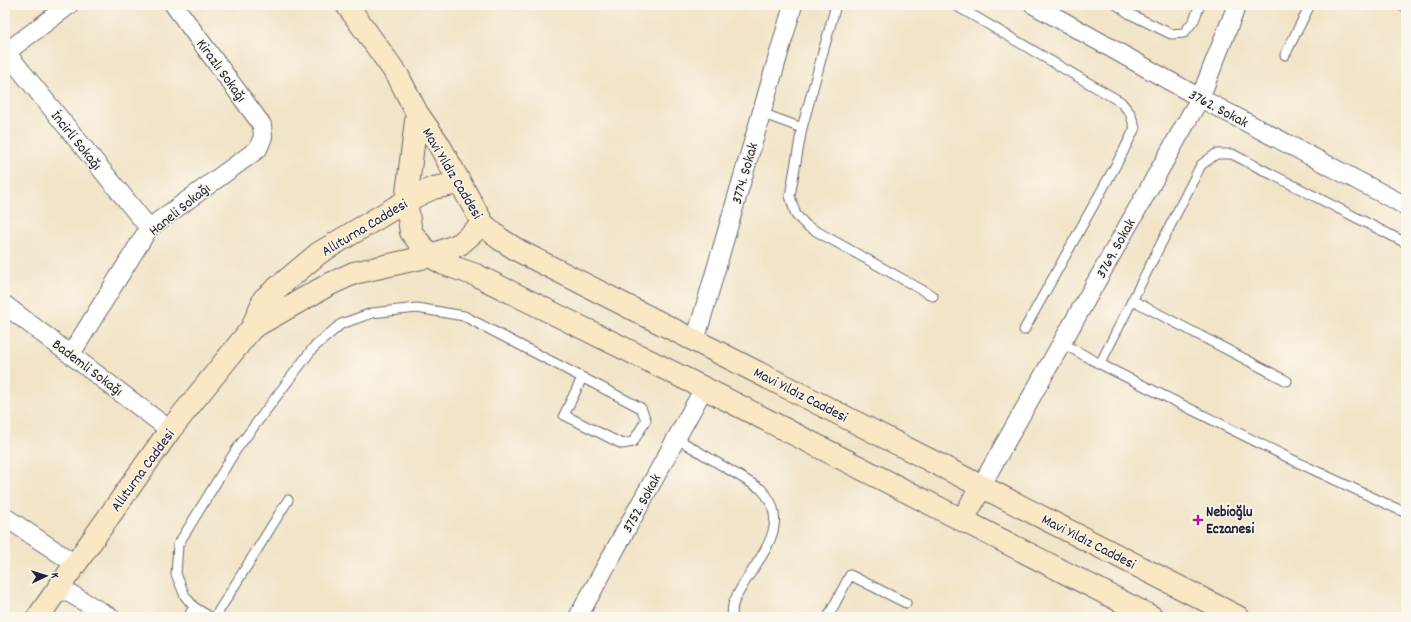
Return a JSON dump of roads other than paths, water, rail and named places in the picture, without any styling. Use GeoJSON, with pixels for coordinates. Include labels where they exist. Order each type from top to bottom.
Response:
{"type":"FeatureCollection","features":[{"type":"Feature","properties":{"kind":"main road","name":"Mavi Yıldız Caddesi"},"geometry":{"type":"LineString","coordinates":[[347,5],[398,76],[417,113],[438,143],[483,224],[500,239],[520,251],[695,341],[1238,617]]}},
{"type":"Feature","properties":{"kind":"main road","name":"Mavi Yıldız Caddesi"},"geometry":{"type":"LineString","coordinates":[[417,113],[406,201],[411,232],[430,256],[444,264],[476,275],[704,388],[1151,617]]}},
{"type":"Feature","properties":{"kind":"main road","name":"Allıturna Caddesi"},"geometry":{"type":"LineString","coordinates":[[38,617],[170,430],[252,328],[264,299],[319,253],[406,201],[433,188],[460,183]]}},
{"type":"Feature","properties":{"kind":"main road","name":"Allıturna Caddesi"},"geometry":{"type":"LineString","coordinates":[[252,328],[296,301],[354,273],[430,256],[460,244],[483,224]]}},
{"type":"Feature","properties":{"kind":"main road"},"geometry":{"type":"LineString","coordinates":[[963,520],[981,486]]}},
{"type":"Feature","properties":{"kind":"street"},"geometry":{"type":"LineString","coordinates":[[5,52],[69,5]]}},
{"type":"Feature","properties":{"kind":"street","name":"Kirazlı Sokağı"},"geometry":{"type":"LineString","coordinates":[[174,5],[262,125],[263,137]]}},
{"type":"Feature","properties":{"kind":"street","name":"3774. Sokak"},"geometry":{"type":"LineString","coordinates":[[695,341],[793,5]]}},
{"type":"Feature","properties":{"kind":"street","name":"3762. Sokak"},"geometry":{"type":"LineString","coordinates":[[1034,5],[1200,98],[1406,206]]}},
{"type":"Feature","properties":{"kind":"street","name":"3769. Sokak"},"geometry":{"type":"LineString","coordinates":[[981,486],[1200,98],[1237,5]]}},
{"type":"Feature","properties":{"kind":"street","name":"İncirli Sokağı"},"geometry":{"type":"LineString","coordinates":[[5,52],[150,228]]}},
{"type":"Feature","properties":{"kind":"street","name":"Haneli Sokağı"},"geometry":{"type":"LineString","coordinates":[[71,354],[150,228],[258,149],[263,137]]}},
{"type":"Feature","properties":{"kind":"street","name":"Bademli Sokağı"},"geometry":{"type":"LineString","coordinates":[[5,305],[170,430]]}},
{"type":"Feature","properties":{"kind":"street","name":"3752. Sokak"},"geometry":{"type":"LineString","coordinates":[[578,617],[704,388]]}},
{"type":"Feature","properties":{"kind":"street"},"geometry":{"type":"LineString","coordinates":[[5,517],[75,564]]}},
{"type":"Feature","properties":{"kind":"street"},"geometry":{"type":"LineString","coordinates":[[59,587],[110,617]]}},
{"type":"Feature","properties":{"kind":"lane"},"geometry":{"type":"LineString","coordinates":[[836,5],[802,128],[790,196],[796,215],[807,226],[934,296]]}},
{"type":"Feature","properties":{"kind":"lane"},"geometry":{"type":"LineString","coordinates":[[955,5],[1121,102],[1130,114],[1135,128],[1024,330]]}},
{"type":"Feature","properties":{"kind":"lane"},"geometry":{"type":"LineString","coordinates":[[1117,5],[1130,14],[1171,34],[1184,33],[1194,20],[1200,5]]}},
{"type":"Feature","properties":{"kind":"lane"},"geometry":{"type":"LineString","coordinates":[[1285,55],[1310,5]]}},
{"type":"Feature","properties":{"kind":"lane"},"geometry":{"type":"LineString","coordinates":[[1401,5],[1406,8]]}},
{"type":"Feature","properties":{"kind":"lane"},"geometry":{"type":"LineString","coordinates":[[761,114],[802,128]]}},
{"type":"Feature","properties":{"kind":"lane"},"geometry":{"type":"LineString","coordinates":[[1100,364],[1201,165],[1216,154],[1232,154],[1406,243]]}},
{"type":"Feature","properties":{"kind":"lane"},"geometry":{"type":"LineString","coordinates":[[1132,300],[1286,381]]}},
{"type":"Feature","properties":{"kind":"lane"},"geometry":{"type":"LineString","coordinates":[[210,617],[194,607],[185,596],[176,574],[178,545],[236,450],[313,348],[341,324],[372,313],[417,308],[464,316],[641,408],[646,420],[633,442],[622,444],[564,416],[582,378]]}},
{"type":"Feature","properties":{"kind":"lane"},"geometry":{"type":"LineString","coordinates":[[1062,342],[1100,364],[1300,464],[1406,513]]}},
{"type":"Feature","properties":{"kind":"lane"},"geometry":{"type":"LineString","coordinates":[[676,438],[761,489],[769,498],[774,510],[776,524],[770,542],[733,601],[733,617]]}},
{"type":"Feature","properties":{"kind":"lane"},"geometry":{"type":"LineString","coordinates":[[215,617],[288,500]]}},
{"type":"Feature","properties":{"kind":"lane"},"geometry":{"type":"LineString","coordinates":[[828,617],[850,575],[906,603]]}},
{"type":"Feature","properties":{"kind":"lane"},"geometry":{"type":"LineString","coordinates":[[188,617],[194,607]]}},
{"type":"Feature","properties":{"kind":"place","name":"Nebioğlu Eczanesi"},"geometry":{"type":"Point","coordinates":[1198,520]}}]}
